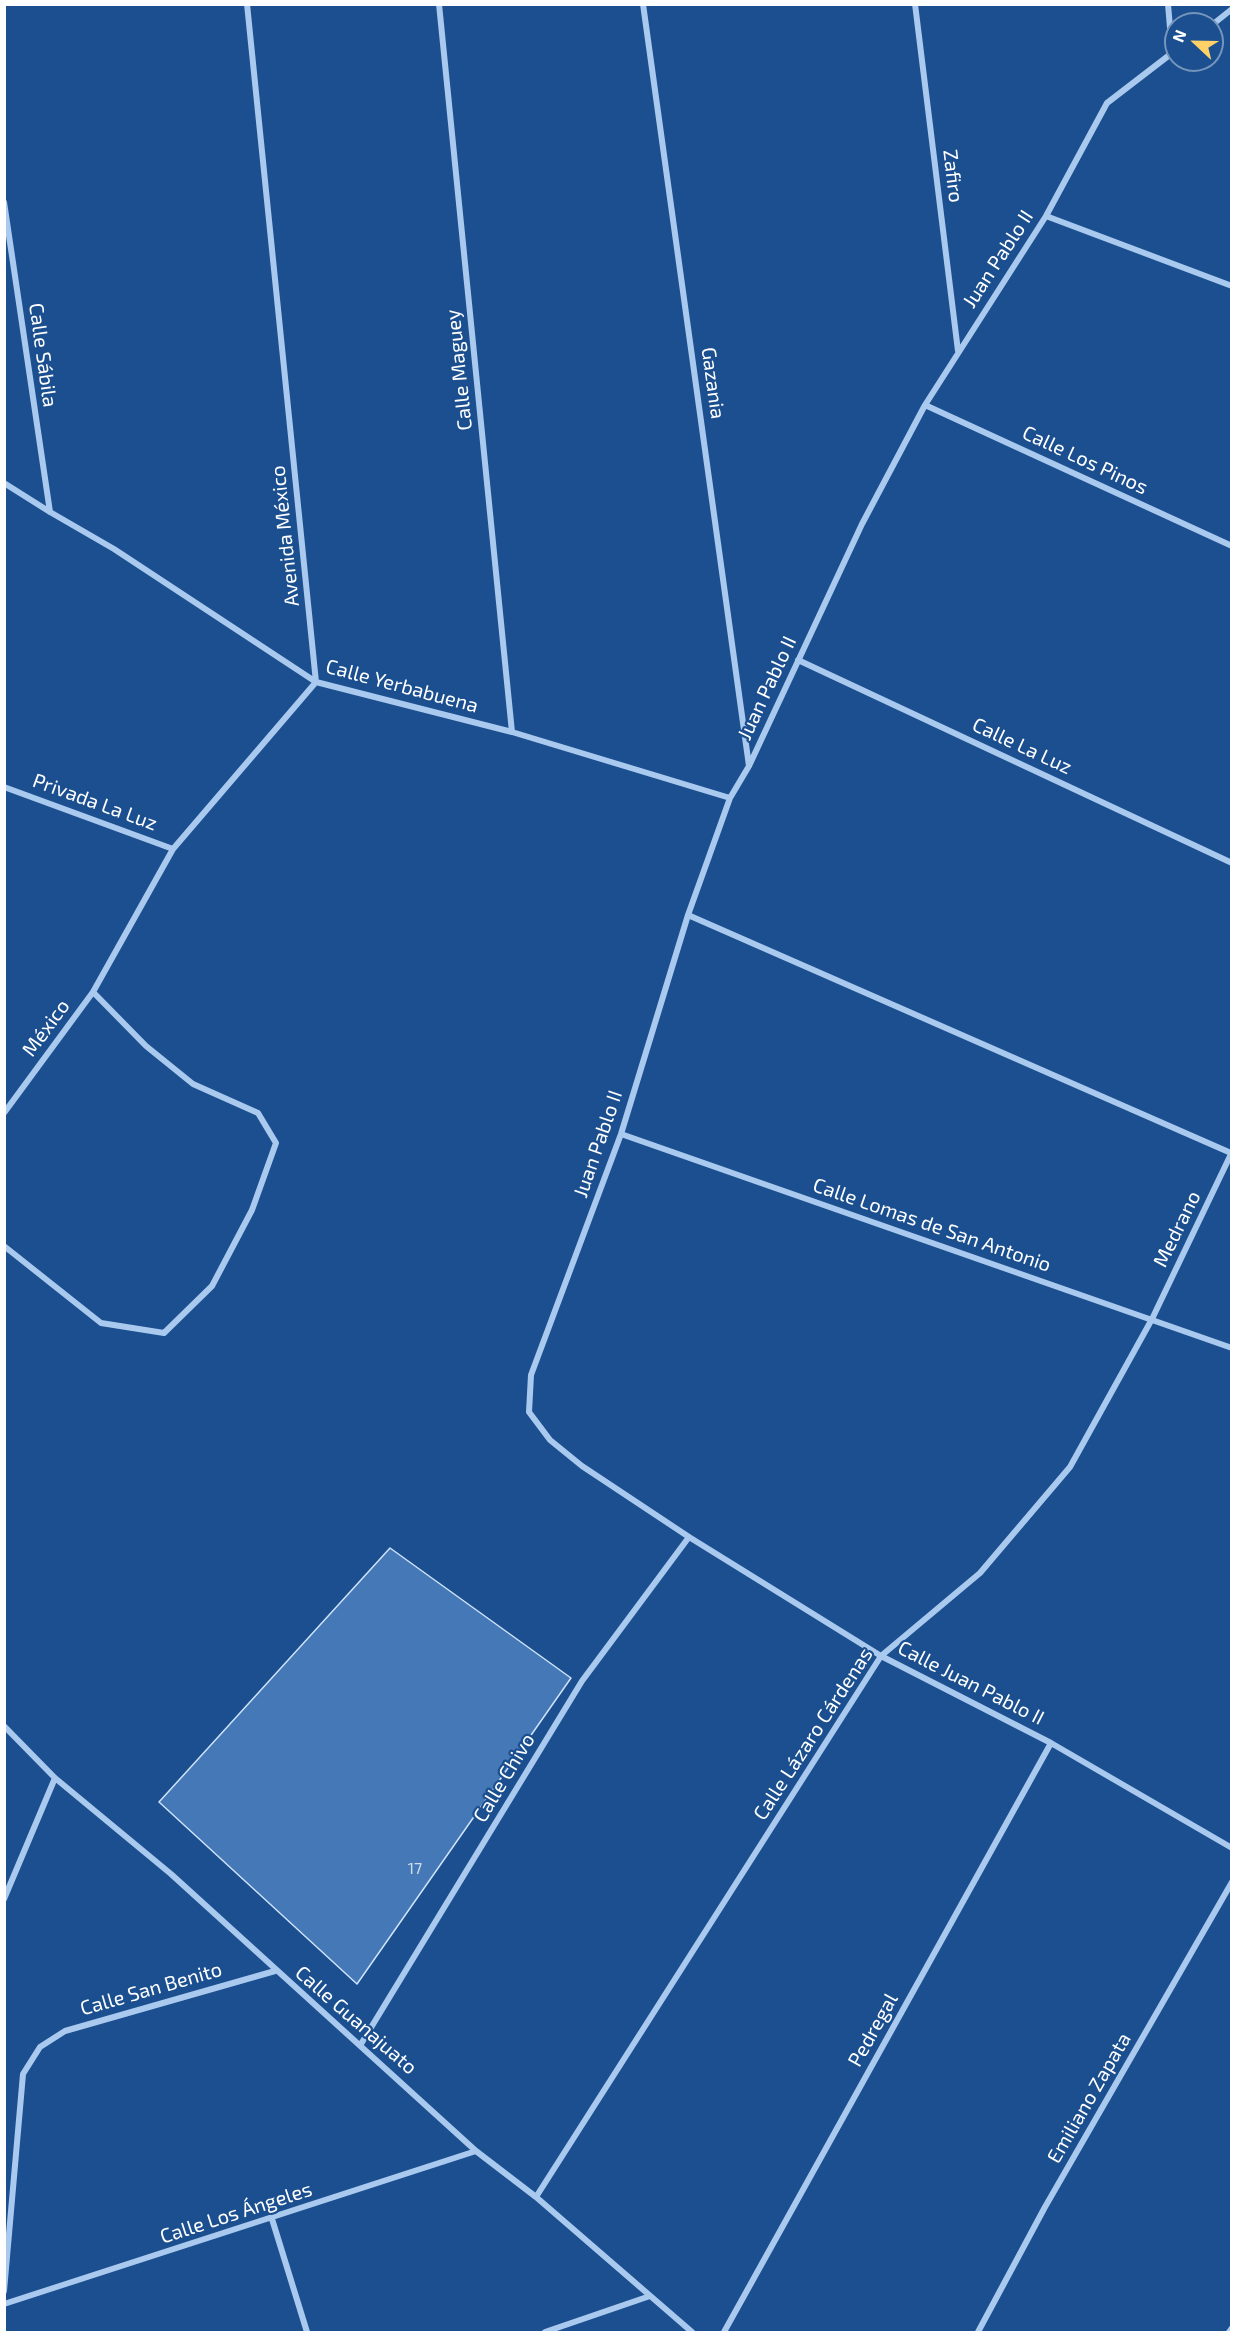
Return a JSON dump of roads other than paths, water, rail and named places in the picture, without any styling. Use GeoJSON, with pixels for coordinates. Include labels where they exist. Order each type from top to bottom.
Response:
{"type":"FeatureCollection","features":[{"type":"Feature","properties":{"kind":"street","name":"Avenida México"},"geometry":{"type":"LineString","coordinates":[[247,4],[316,682]]}},
{"type":"Feature","properties":{"kind":"street","name":"Calle Maguey"},"geometry":{"type":"LineString","coordinates":[[439,4],[512,732]]}},
{"type":"Feature","properties":{"kind":"street","name":"Gazania"},"geometry":{"type":"LineString","coordinates":[[643,4],[749,766]]}},
{"type":"Feature","properties":{"kind":"street","name":"Zafiro"},"geometry":{"type":"LineString","coordinates":[[915,4],[958,352]]}},
{"type":"Feature","properties":{"kind":"street","name":"Juan Pablo II"},"geometry":{"type":"LineString","coordinates":[[530,1412],[531,1375],[621,1134],[688,915],[730,798],[749,766],[862,524],[925,405],[1046,216],[1107,103],[1164,59]]}},
{"type":"Feature","properties":{"kind":"street","name":"Calle Sábila"},"geometry":{"type":"LineString","coordinates":[[4,202],[50,512]]}},
{"type":"Feature","properties":{"kind":"street"},"geometry":{"type":"LineString","coordinates":[[1046,216],[1232,286]]}},
{"type":"Feature","properties":{"kind":"street","name":"Calle Los Pinos"},"geometry":{"type":"LineString","coordinates":[[925,405],[1232,546]]}},
{"type":"Feature","properties":{"kind":"street","name":"Calle Yerbabuena"},"geometry":{"type":"LineString","coordinates":[[4,483],[114,549],[316,682],[512,732],[730,798]]}},
{"type":"Feature","properties":{"kind":"street","name":"Calle La Luz"},"geometry":{"type":"LineString","coordinates":[[798,660],[1232,863]]}},
{"type":"Feature","properties":{"kind":"street"},"geometry":{"type":"LineString","coordinates":[[4,1246],[101,1323],[164,1333],[212,1286],[252,1210],[276,1143],[258,1113],[193,1084],[146,1046],[93,992],[173,849],[316,682]]}},
{"type":"Feature","properties":{"kind":"street","name":"Privada La Luz"},"geometry":{"type":"LineString","coordinates":[[4,787],[173,849]]}},
{"type":"Feature","properties":{"kind":"street"},"geometry":{"type":"LineString","coordinates":[[688,915],[1231,1153]]}},
{"type":"Feature","properties":{"kind":"street","name":"México"},"geometry":{"type":"LineString","coordinates":[[4,1113],[93,992]]}},
{"type":"Feature","properties":{"kind":"street","name":"Calle Lomas de San Antonio"},"geometry":{"type":"LineString","coordinates":[[621,1134],[1232,1348]]}},
{"type":"Feature","properties":{"kind":"street","name":"Medrano"},"geometry":{"type":"LineString","coordinates":[[1152,1319],[1231,1153]]}},
{"type":"Feature","properties":{"kind":"street","name":"Calle Lázaro Cárdenas"},"geometry":{"type":"LineString","coordinates":[[536,2197],[881,1656],[980,1573],[1070,1467],[1152,1319]]}},
{"type":"Feature","properties":{"kind":"street","name":"Calle Juan Pablo II"},"geometry":{"type":"LineString","coordinates":[[530,1412],[550,1440],[582,1466],[689,1537],[881,1656],[1051,1743],[1232,1848]]}},
{"type":"Feature","properties":{"kind":"street","name":"Calle Chivo"},"geometry":{"type":"LineString","coordinates":[[361,2044],[582,1681],[689,1537]]}},
{"type":"Feature","properties":{"kind":"street","name":"Calle Guanajuato"},"geometry":{"type":"LineString","coordinates":[[4,1726],[55,1778],[171,1874],[275,1971],[361,2044],[476,2151],[536,2197],[692,2332]]}},
{"type":"Feature","properties":{"kind":"street","name":"Pedregal"},"geometry":{"type":"LineString","coordinates":[[724,2332],[1051,1743]]}},
{"type":"Feature","properties":{"kind":"street"},"geometry":{"type":"LineString","coordinates":[[4,1899],[55,1778]]}},
{"type":"Feature","properties":{"kind":"street","name":"Emiliano Zapata"},"geometry":{"type":"LineString","coordinates":[[978,2332],[1045,2207],[1232,1882]]}},
{"type":"Feature","properties":{"kind":"street","name":"Calle San Benito"},"geometry":{"type":"LineString","coordinates":[[4,2291],[23,2074],[40,2047],[65,2031],[275,1971]]}},
{"type":"Feature","properties":{"kind":"street","name":"Calle Los Ángeles"},"geometry":{"type":"LineString","coordinates":[[4,2304],[476,2151]]}},
{"type":"Feature","properties":{"kind":"street"},"geometry":{"type":"LineString","coordinates":[[272,2219],[307,2332]]}},
{"type":"Feature","properties":{"kind":"street"},"geometry":{"type":"LineString","coordinates":[[545,2332],[650,2296]]}},
{"type":"Feature","properties":{"kind":"street"},"geometry":{"type":"LineString","coordinates":[[1229,2332],[1232,2328]]}}]}
